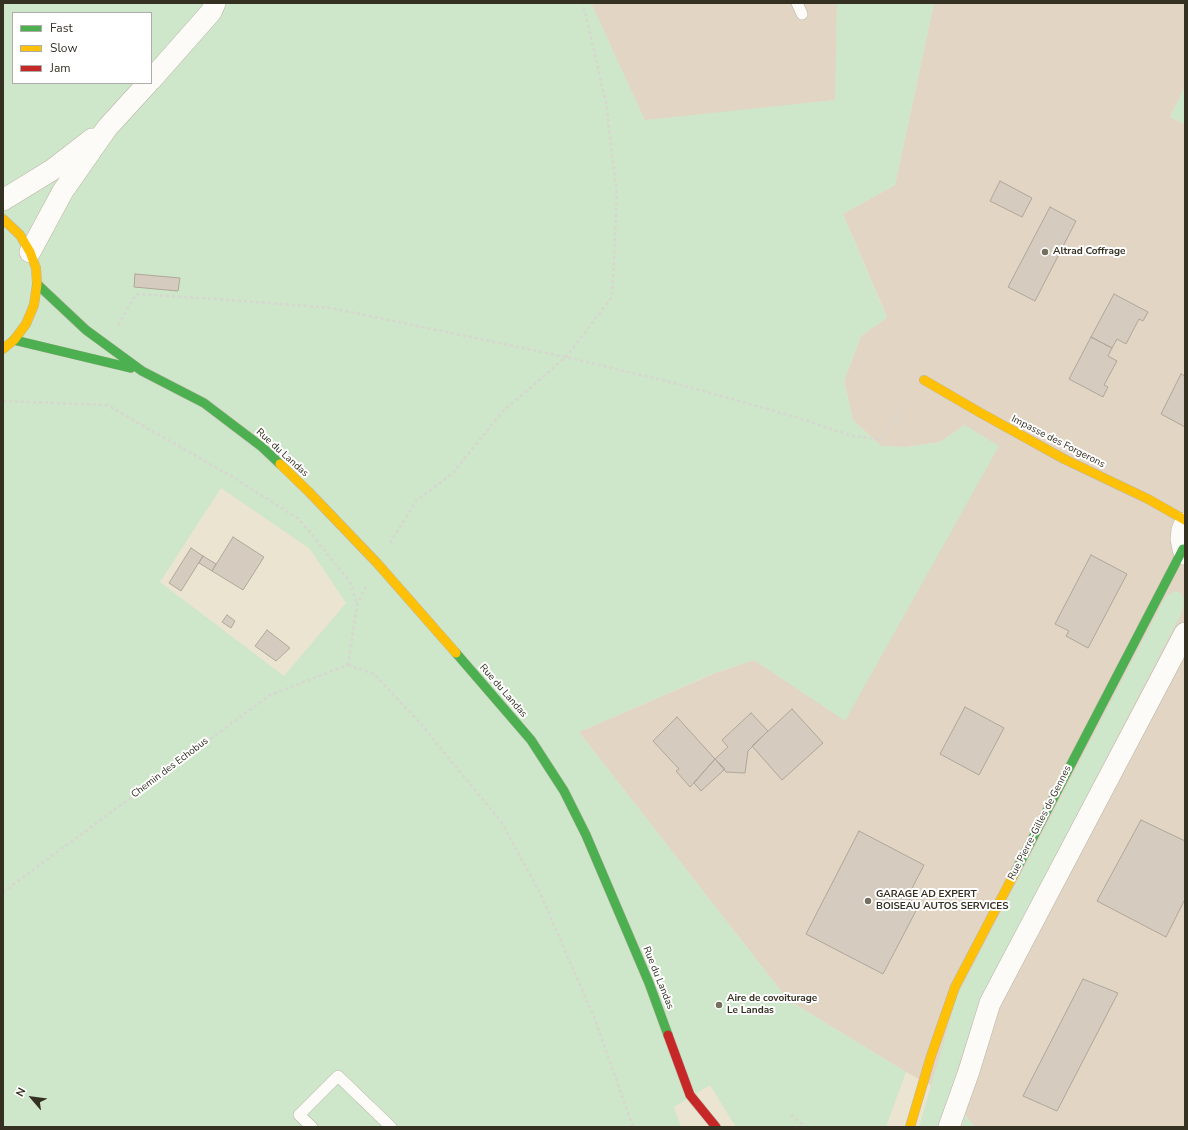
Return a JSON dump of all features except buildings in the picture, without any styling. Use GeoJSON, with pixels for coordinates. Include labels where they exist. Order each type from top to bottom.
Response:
{"type":"FeatureCollection","features":[{"type":"Feature","properties":{"kind":"street"},"geometry":{"type":"LineString","coordinates":[[152,79],[211,12],[215,3]]}},
{"type":"Feature","properties":{"kind":"street"},"geometry":{"type":"LineString","coordinates":[[30,252],[63,192],[107,128],[147,84]]}},
{"type":"Feature","properties":{"kind":"street"},"geometry":{"type":"LineString","coordinates":[[3,200],[52,170],[107,128]]}},
{"type":"Feature","properties":{"kind":"street"},"geometry":{"type":"LineString","coordinates":[[3,219],[20,235],[30,252],[36,268],[37,284],[34,305],[26,324],[14,340],[3,349]]}},
{"type":"Feature","properties":{"kind":"street","name":"Rue du Landas"},"geometry":{"type":"LineString","coordinates":[[37,284],[86,330],[106,345],[142,371],[204,403],[262,447],[309,492],[377,563],[531,740],[564,791],[586,836],[649,983],[690,1095],[716,1127]]}},
{"type":"Feature","properties":{"kind":"street","name":"Rue du Landas"},"geometry":{"type":"LineString","coordinates":[[14,340],[142,371]]}},
{"type":"Feature","properties":{"kind":"street","name":"Impasse des Forgerons"},"geometry":{"type":"LineString","coordinates":[[924,380],[1064,460],[1148,499],[1185,521]]}},
{"type":"Feature","properties":{"kind":"street","name":"Rue Pierre-Gilles de Gennes"},"geometry":{"type":"LineString","coordinates":[[910,1127],[931,1056],[955,987],[1184,552],[1181,539],[1185,521]]}},
{"type":"Feature","properties":{"kind":"street"},"geometry":{"type":"LineString","coordinates":[[949,1127],[969,1071],[990,1003],[1185,633]]}},
{"type":"Feature","properties":{"kind":"street"},"geometry":{"type":"LineString","coordinates":[[690,1095],[698,1121]]}},
{"type":"Feature","properties":{"kind":"lane"},"geometry":{"type":"LineString","coordinates":[[798,3],[802,14]]}},
{"type":"Feature","properties":{"kind":"lane"},"geometry":{"type":"LineString","coordinates":[[312,1127],[300,1115],[338,1076],[391,1127]]}},
{"type":"Feature","properties":{"kind":"path"},"geometry":{"type":"LineString","coordinates":[[583,3],[606,103],[617,195],[612,297],[566,357],[502,412],[454,473],[416,501],[377,563],[357,605],[348,664],[374,674],[420,723],[502,823],[540,893],[594,1017],[633,1127]]}},
{"type":"Feature","properties":{"kind":"path"},"geometry":{"type":"LineString","coordinates":[[106,345],[136,294],[331,308],[566,357],[674,383],[796,418],[852,436],[881,439],[924,380]]}},
{"type":"Feature","properties":{"kind":"path"},"geometry":{"type":"LineString","coordinates":[[3,401],[107,405],[231,476],[300,519],[350,582],[357,605]]}},
{"type":"Feature","properties":{"kind":"path","name":"Chemin des Echobus"},"geometry":{"type":"LineString","coordinates":[[3,892],[270,695],[348,664]]}},
{"type":"Feature","properties":{"kind":"path"},"geometry":{"type":"LineString","coordinates":[[791,1115],[806,1127]]}},
{"type":"Feature","properties":{"kind":"shaded area"},"geometry":{"type":"Polygon","coordinates":[[[591,3],[837,3],[836,100],[645,121],[591,3]]]}},
{"type":"Feature","properties":{"kind":"shaded area"},"geometry":{"type":"Polygon","coordinates":[[[934,3],[1185,3],[1185,87],[1170,117],[1185,124],[1185,1127],[975,1127],[947,1094],[906,1072],[788,1000],[579,732],[713,674],[754,660],[845,720],[965,425],[940,442],[906,447],[881,446],[853,420],[844,381],[861,336],[887,317],[843,214],[895,185],[934,3]]]}},
{"type":"Feature","properties":{"kind":"green space"},"geometry":{"type":"Polygon","coordinates":[[[3,3],[591,3],[645,120],[835,100],[837,3],[934,3],[895,185],[843,214],[887,318],[861,336],[844,381],[853,420],[881,446],[906,447],[940,442],[965,425],[999,446],[845,721],[754,660],[712,674],[579,732],[788,1000],[906,1072],[886,1127],[736,1127],[710,1085],[674,1107],[681,1127],[3,1127],[3,3]],[[221,488],[160,582],[284,676],[346,603],[310,549],[221,488]]]}},
{"type":"Feature","properties":{"kind":"green space"},"geometry":{"type":"Polygon","coordinates":[[[1185,87],[1185,124],[1170,117],[1185,87]]]}},
{"type":"Feature","properties":{"kind":"green space"},"geometry":{"type":"Polygon","coordinates":[[[1176,591],[1182,594],[1184,603],[1181,614],[979,1003],[939,1127],[919,1127],[957,996],[1166,596],[1176,591]]]}},
{"type":"Feature","properties":{"kind":"green space"},"geometry":{"type":"Polygon","coordinates":[[[964,1115],[975,1127],[962,1127],[964,1115]]]}},
{"type":"Feature","properties":{"kind":"traffic: fast"},"geometry":{"type":"LineString","coordinates":[[37,284],[86,330],[142,371],[204,403],[262,447],[280,464]]}},
{"type":"Feature","properties":{"kind":"traffic: fast"},"geometry":{"type":"LineString","coordinates":[[14,340],[131,368]]}},
{"type":"Feature","properties":{"kind":"traffic: fast"},"geometry":{"type":"LineString","coordinates":[[1013,876],[1183,549]]}},
{"type":"Feature","properties":{"kind":"traffic: fast"},"geometry":{"type":"LineString","coordinates":[[456,653],[531,740],[564,791],[586,835],[649,983],[668,1035]]}},
{"type":"Feature","properties":{"kind":"traffic: slow"},"geometry":{"type":"LineString","coordinates":[[3,219],[20,235],[30,252],[36,268],[37,284],[34,305],[26,324],[14,340],[3,349]]}},
{"type":"Feature","properties":{"kind":"traffic: slow"},"geometry":{"type":"LineString","coordinates":[[924,380],[1064,459],[1148,499],[1185,520]]}},
{"type":"Feature","properties":{"kind":"traffic: slow"},"geometry":{"type":"LineString","coordinates":[[280,464],[377,563],[456,653]]}},
{"type":"Feature","properties":{"kind":"traffic: slow"},"geometry":{"type":"LineString","coordinates":[[910,1127],[931,1056],[955,987],[1013,876]]}},
{"type":"Feature","properties":{"kind":"traffic: jam"},"geometry":{"type":"LineString","coordinates":[[668,1035],[690,1095],[716,1127]]}},
{"type":"Feature","properties":{"kind":"place","name":"Altrad Coffrage"},"geometry":{"type":"Point","coordinates":[1045,252]}},
{"type":"Feature","properties":{"kind":"place","name":"GARAGE AD EXPERT BOISEAU AUTOS SERVICES"},"geometry":{"type":"Point","coordinates":[868,901]}},
{"type":"Feature","properties":{"kind":"place","name":"Aire de covoiturage Le Landas"},"geometry":{"type":"Point","coordinates":[719,1005]}}]}
